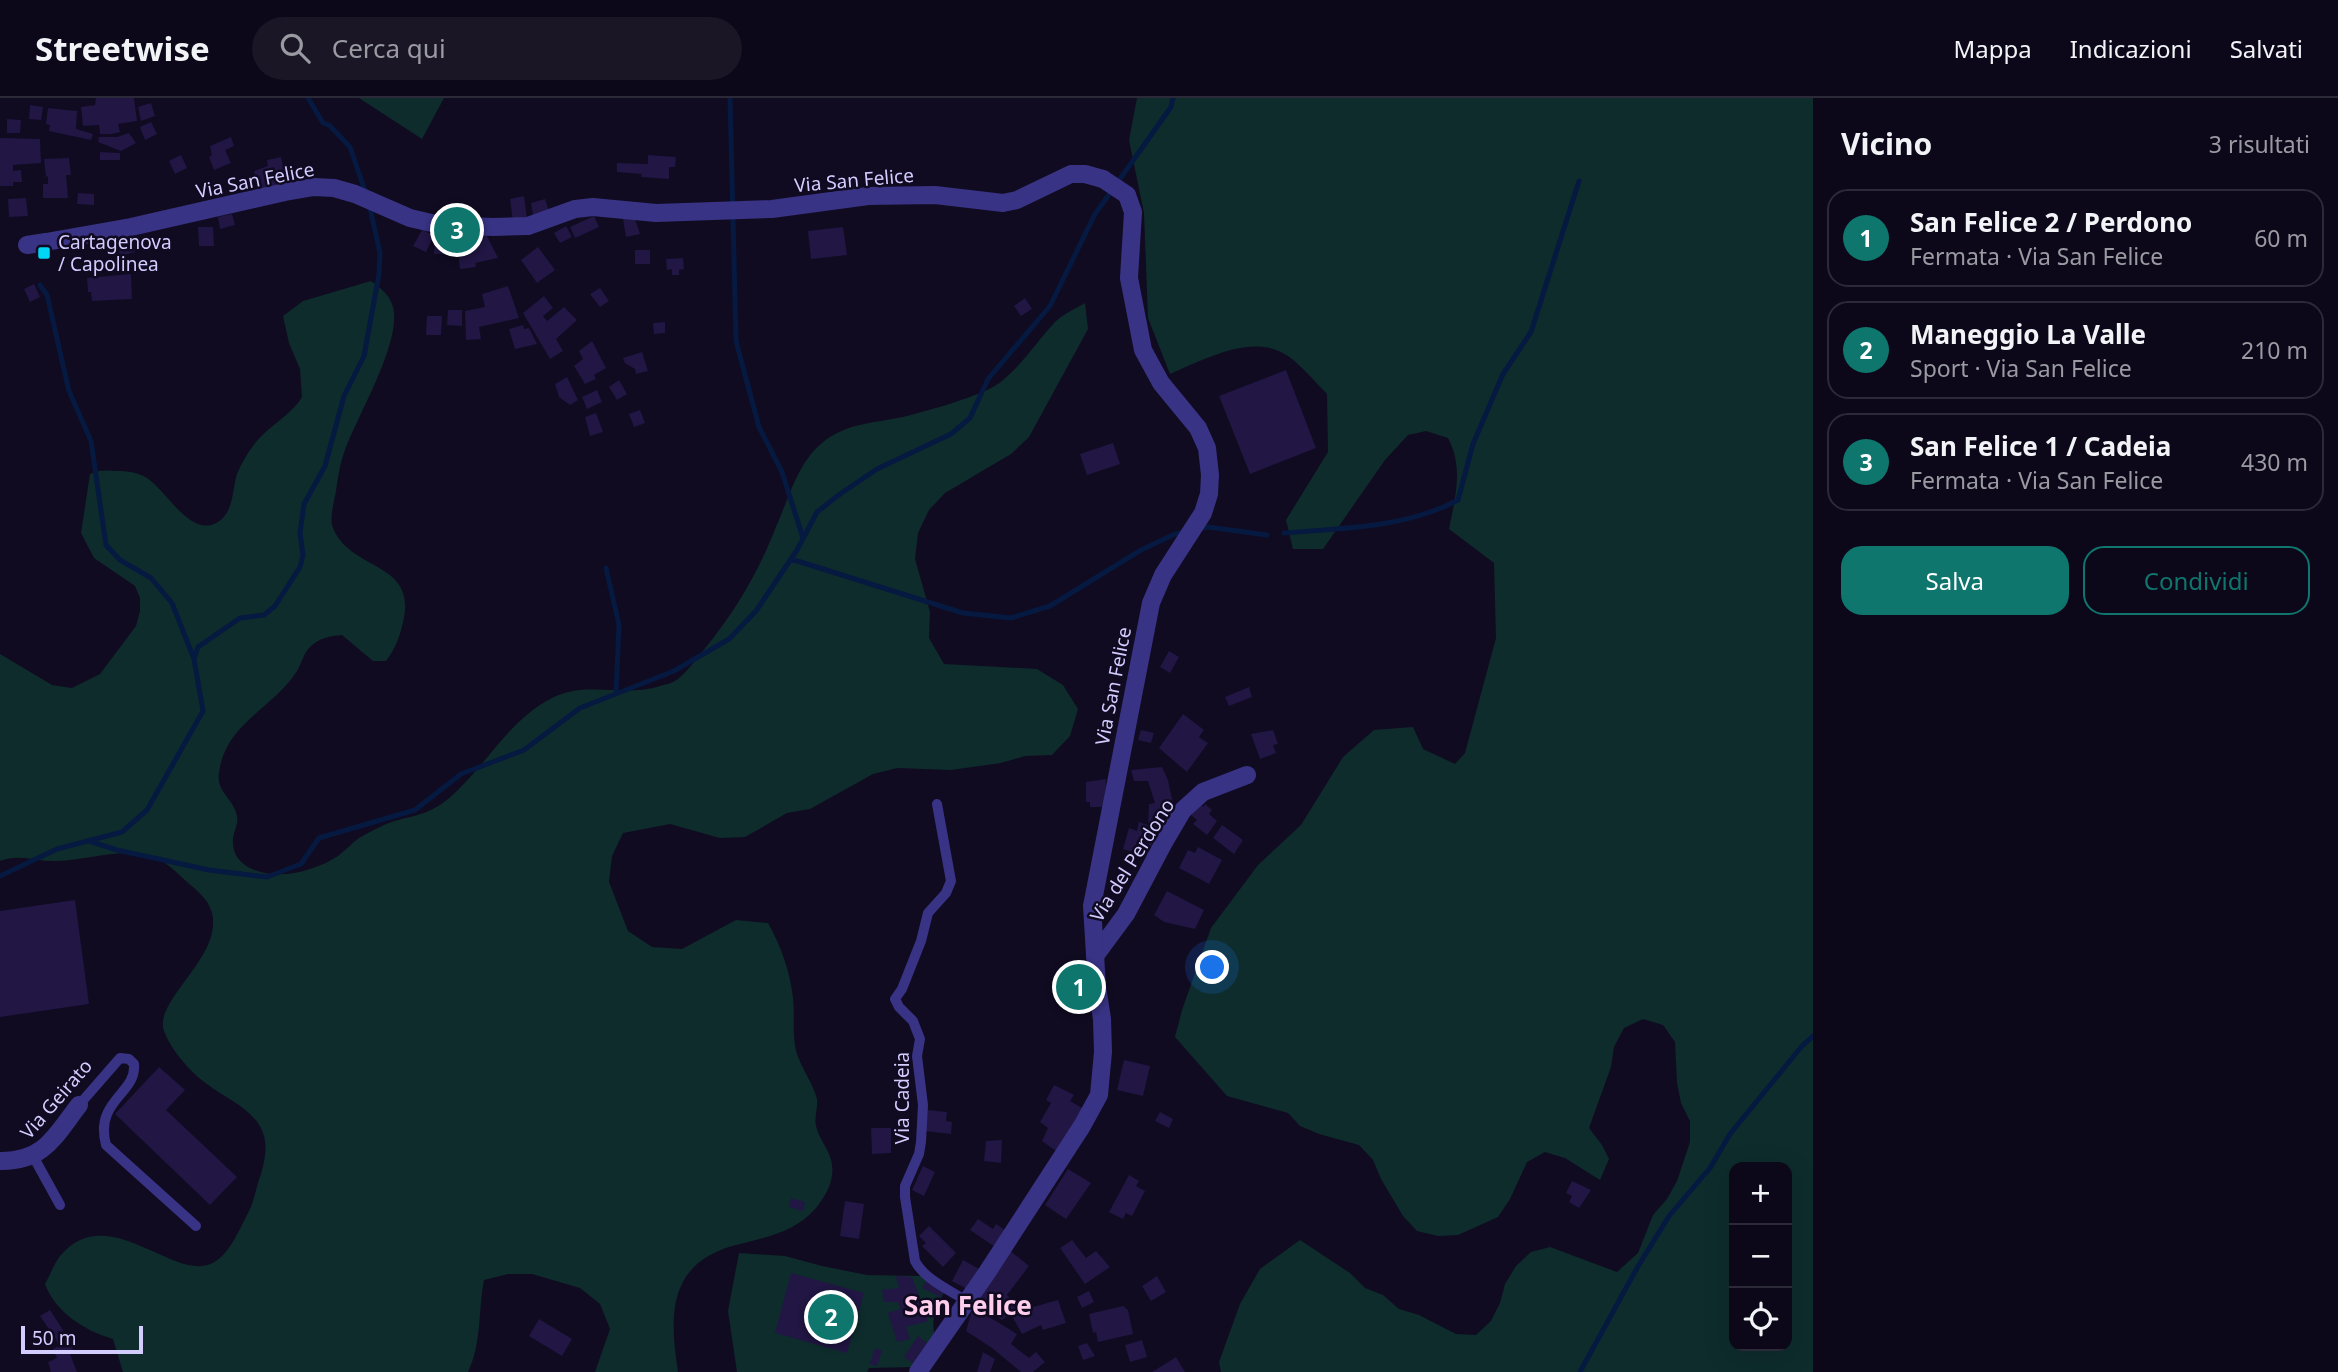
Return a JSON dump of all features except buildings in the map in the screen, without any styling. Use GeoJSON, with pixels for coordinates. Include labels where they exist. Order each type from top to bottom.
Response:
{"type":"FeatureCollection","features":[{"type":"Feature","properties":{"kind":"street","name":"Via San Felice"},"geometry":{"type":"LineString","coordinates":[[27,245],[131,227],[314,187],[334,188],[356,195],[410,219],[440,225],[493,227],[528,226],[575,209],[593,207],[656,213],[720,211],[772,209],[868,196],[935,195],[1003,203],[1017,200],[1072,174],[1103,179],[1127,195],[1132,212],[1129,278],[1143,350],[1161,383],[1187,413],[1207,448],[1209,494],[1199,519],[1163,575],[1151,603],[1092,906],[1103,1041],[1099,1095],[1082,1126],[919,1372]]}},
{"type":"Feature","properties":{"kind":"street","name":"Via del Perdono"},"geometry":{"type":"LineString","coordinates":[[1095,956],[1126,915],[1184,810],[1203,792],[1247,775]]}},
{"type":"Feature","properties":{"kind":"street","name":"Via Geirato"},"geometry":{"type":"LineString","coordinates":[[0,1161],[16,1161],[33,1156],[51,1140],[79,1105]]}},
{"type":"Feature","properties":{"kind":"lane","name":"Via Cadeia"},"geometry":{"type":"LineString","coordinates":[[937,803],[950,881],[946,892],[928,913],[921,941],[902,989],[895,999],[913,1021],[920,1039],[917,1056],[923,1105],[921,1142],[919,1154],[905,1186],[905,1197],[918,1268],[968,1301]]}},
{"type":"Feature","properties":{"kind":"lane","name":"Via Geirato"},"geometry":{"type":"LineString","coordinates":[[79,1105],[120,1058],[131,1060],[134,1064],[134,1075],[106,1114],[103,1135],[106,1145],[196,1226]]}},
{"type":"Feature","properties":{"kind":"lane"},"geometry":{"type":"LineString","coordinates":[[33,1156],[60,1205]]}},
{"type":"Feature","properties":{"kind":"green space"},"geometry":{"type":"Polygon","coordinates":[[[359,98],[444,98],[422,139],[359,98]]]}},
{"type":"Feature","properties":{"kind":"green space"},"geometry":{"type":"Polygon","coordinates":[[[1137,98],[1813,98],[1813,1372],[1221,1372],[1219,1362],[1240,1304],[1260,1269],[1300,1240],[1350,1273],[1365,1288],[1383,1295],[1399,1309],[1419,1315],[1456,1334],[1476,1335],[1491,1321],[1505,1284],[1516,1266],[1531,1252],[1550,1247],[1617,1272],[1638,1253],[1653,1215],[1667,1199],[1677,1181],[1690,1142],[1690,1121],[1681,1103],[1677,1083],[1675,1042],[1663,1025],[1643,1019],[1624,1028],[1614,1047],[1611,1067],[1589,1128],[1609,1159],[1600,1180],[1565,1158],[1545,1152],[1527,1162],[1510,1199],[1498,1217],[1458,1235],[1438,1236],[1417,1231],[1403,1216],[1373,1160],[1359,1145],[1300,1126],[1288,1113],[1227,1096],[1175,1037],[1211,928],[1258,865],[1301,825],[1343,757],[1374,730],[1413,727],[1423,749],[1455,764],[1465,753],[1496,638],[1494,563],[1449,529],[1457,483],[1456,461],[1448,438],[1426,431],[1408,435],[1385,460],[1323,549],[1293,549],[1286,520],[1328,452],[1327,394],[1288,356],[1274,349],[1260,347],[1229,351],[1170,374],[1148,318],[1144,213],[1129,140],[1137,98]]]}},
{"type":"Feature","properties":{"kind":"green space"},"geometry":{"type":"Polygon","coordinates":[[[371,281],[386,293],[392,304],[392,336],[378,377],[343,455],[332,510],[332,524],[342,542],[354,553],[392,577],[401,588],[405,602],[403,622],[397,643],[386,661],[373,661],[342,635],[325,638],[313,644],[287,684],[230,741],[223,756],[219,780],[237,816],[233,847],[241,862],[262,873],[296,873],[319,866],[338,856],[371,831],[440,805],[461,787],[522,719],[552,698],[578,690],[646,689],[677,680],[735,608],[769,545],[800,471],[822,443],[852,427],[907,416],[963,400],[993,387],[1018,366],[1055,322],[1085,303],[1088,329],[1029,437],[1011,454],[945,493],[929,510],[918,533],[915,559],[930,612],[929,638],[944,664],[1037,669],[1063,685],[1078,709],[1070,736],[1052,755],[1025,756],[1001,763],[951,770],[897,768],[873,774],[810,809],[787,813],[745,837],[720,838],[670,824],[623,833],[612,856],[609,882],[628,931],[652,947],[682,949],[736,920],[768,923],[787,968],[792,988],[796,1051],[817,1099],[816,1126],[832,1168],[826,1193],[816,1208],[798,1223],[779,1233],[714,1253],[697,1264],[685,1278],[674,1311],[678,1372],[595,1372],[610,1329],[600,1304],[580,1288],[532,1274],[508,1274],[484,1280],[478,1338],[468,1372],[123,1372],[113,1339],[72,1319],[56,1303],[45,1284],[60,1256],[79,1240],[100,1236],[121,1239],[182,1263],[200,1266],[216,1261],[231,1245],[251,1206],[263,1166],[265,1142],[255,1119],[195,1074],[176,1053],[164,1031],[163,1019],[168,1006],[208,946],[213,929],[212,913],[202,895],[165,863],[149,856],[123,853],[57,861],[21,858],[0,861],[0,654],[52,685],[72,688],[100,674],[136,626],[140,598],[135,586],[94,558],[81,533],[90,474],[106,470],[140,474],[155,484],[189,519],[208,526],[218,522],[230,507],[237,474],[249,452],[258,439],[302,397],[300,369],[289,343],[283,316],[303,301],[371,281]]]}},
{"type":"Feature","properties":{"kind":"green space"},"geometry":{"type":"Polygon","coordinates":[[[739,1253],[785,1256],[867,1275],[922,1276],[946,1289],[934,1317],[935,1336],[914,1367],[869,1368],[867,1372],[737,1372],[728,1311],[739,1253]]]}},
{"type":"Feature","properties":{"kind":"waterway"},"geometry":{"type":"LineString","coordinates":[[308,98],[323,123],[329,125],[350,147],[366,194]]}},
{"type":"Feature","properties":{"kind":"waterway"},"geometry":{"type":"LineString","coordinates":[[730,98],[736,341],[759,427],[782,472],[803,538]]}},
{"type":"Feature","properties":{"kind":"waterway"},"geometry":{"type":"LineString","coordinates":[[89,841],[117,850],[209,870],[267,877],[301,864],[319,838],[415,810],[461,774],[524,750],[580,708],[674,671],[729,639],[756,611],[797,550],[817,512],[877,469],[951,434],[970,418],[988,379],[1050,306],[1095,214],[1171,107],[1173,98]]}},
{"type":"Feature","properties":{"kind":"waterway"},"geometry":{"type":"LineString","coordinates":[[1284,533],[1351,528],[1395,521],[1417,516],[1458,500],[1473,444],[1503,374],[1531,332],[1579,181]]}},
{"type":"Feature","properties":{"kind":"waterway"},"geometry":{"type":"LineString","coordinates":[[194,659],[198,647],[240,618],[264,615],[275,606],[300,567],[303,555],[300,533],[304,504],[325,466],[344,396],[364,356],[379,274],[380,253],[369,204]]}},
{"type":"Feature","properties":{"kind":"waterway"},"geometry":{"type":"LineString","coordinates":[[0,876],[57,849],[122,832],[147,810],[203,711],[194,659],[172,603],[151,578],[120,560],[106,545],[91,441],[69,391],[47,295],[40,285]]}},
{"type":"Feature","properties":{"kind":"waterway"},"geometry":{"type":"LineString","coordinates":[[1198,529],[1208,527],[1267,535]]}},
{"type":"Feature","properties":{"kind":"waterway"},"geometry":{"type":"LineString","coordinates":[[791,559],[963,613],[1011,618],[1050,606],[1141,550],[1185,532]]}},
{"type":"Feature","properties":{"kind":"waterway"},"geometry":{"type":"LineString","coordinates":[[606,568],[619,625],[616,693]]}},
{"type":"Feature","properties":{"kind":"waterway"},"geometry":{"type":"LineString","coordinates":[[1580,1372],[1669,1216],[1710,1168],[1730,1134],[1813,1036]]}},
{"type":"Feature","properties":{"kind":"place","name":"San Felice 1 / Cadeia"},"geometry":{"type":"Point","coordinates":[457,230]}},
{"type":"Feature","properties":{"kind":"place","name":"Cartagenova / Capolinea"},"geometry":{"type":"Point","coordinates":[44,253]}},
{"type":"Feature","properties":{"kind":"place","name":"San Felice 2 / Perdono"},"geometry":{"type":"Point","coordinates":[1079,987]}},
{"type":"Feature","properties":{"kind":"place","name":"Maneggio La Valle"},"geometry":{"type":"Point","coordinates":[831,1317]}},
{"type":"Feature","properties":{"kind":"district","name":"San Felice"},"geometry":{"type":"Point","coordinates":[968,1306]}}]}
